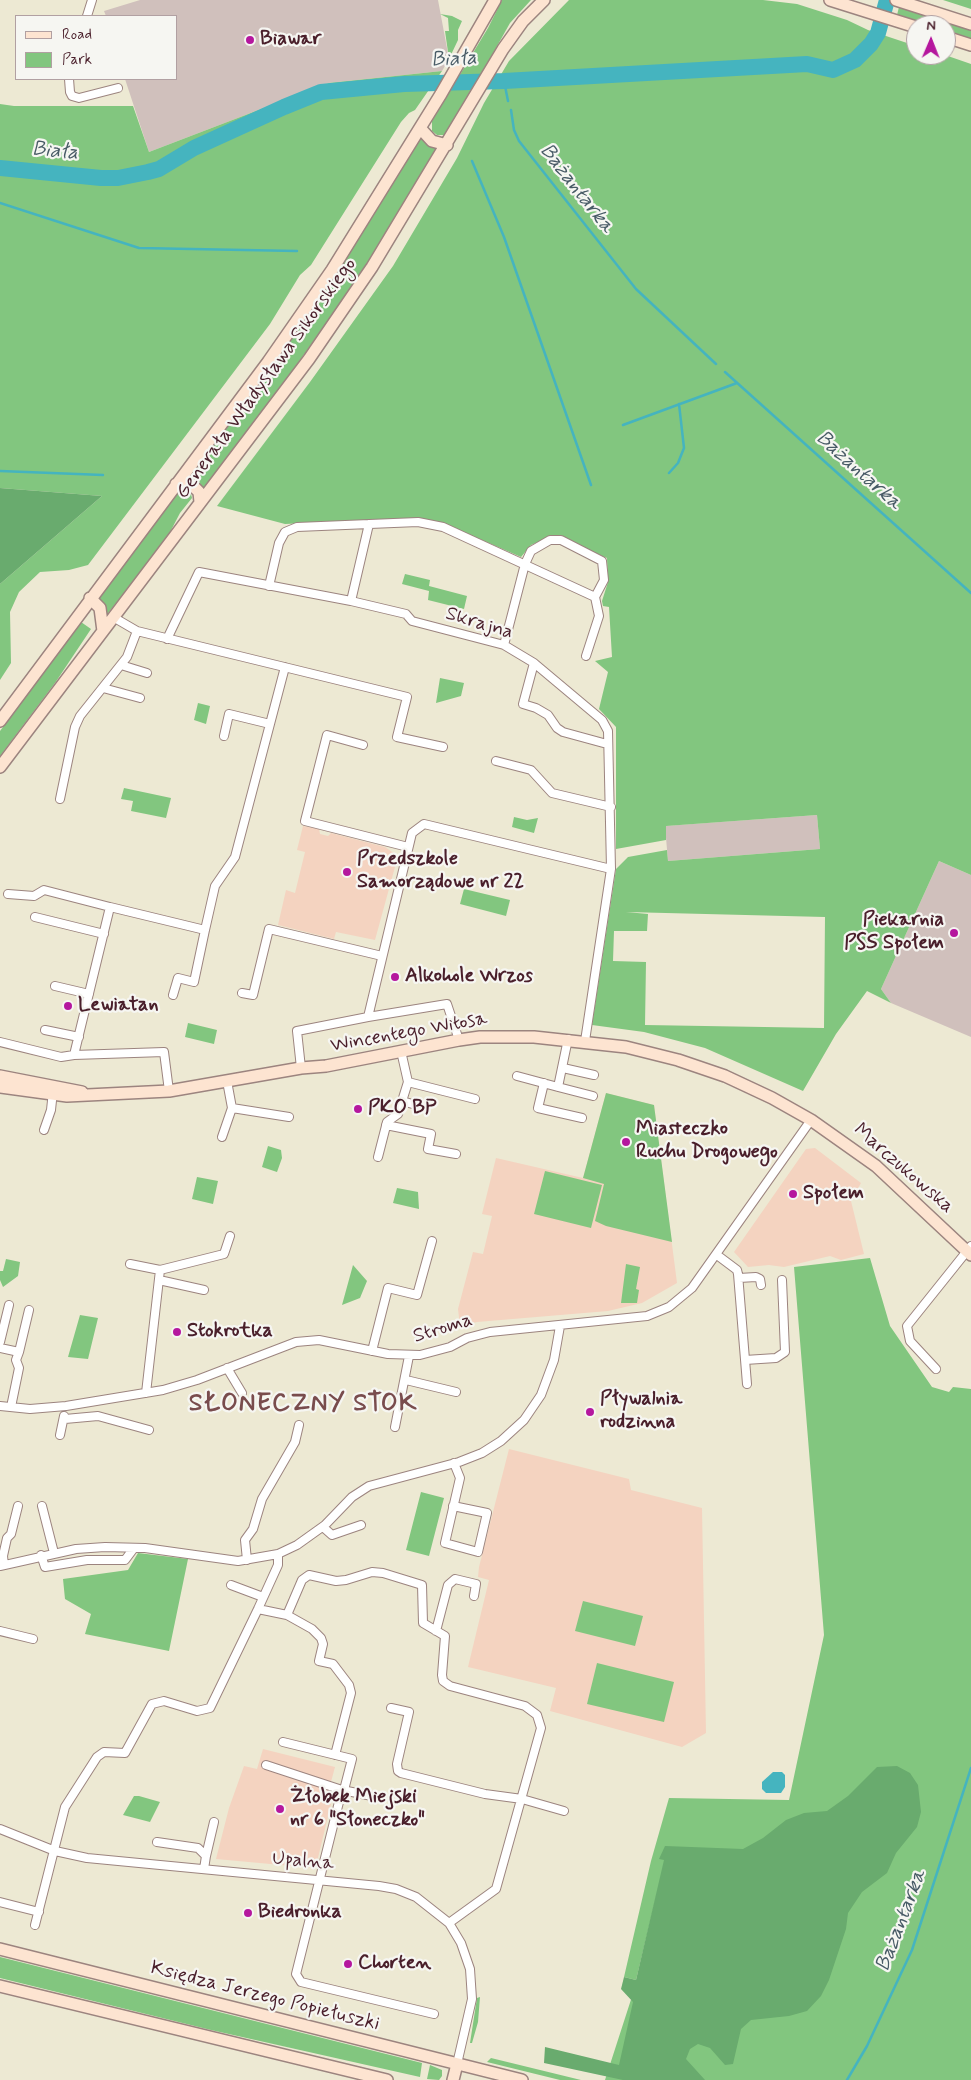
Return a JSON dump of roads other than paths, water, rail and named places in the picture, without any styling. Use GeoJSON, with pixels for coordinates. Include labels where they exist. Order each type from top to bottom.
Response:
{"type":"FeatureCollection","features":[{"type":"Feature","properties":{"kind":"main road","name":"Generała Władysława Sikorskiego"},"geometry":{"type":"LineString","coordinates":[[0,721],[268,362],[332,270],[455,71],[495,0]]}},
{"type":"Feature","properties":{"kind":"main road","name":"Generała Władysława Sikorskiego"},"geometry":{"type":"LineString","coordinates":[[0,767],[325,336],[372,267],[492,68],[523,21],[544,0]]}},
{"type":"Feature","properties":{"kind":"main road"},"geometry":{"type":"LineString","coordinates":[[830,0],[906,24]]}},
{"type":"Feature","properties":{"kind":"main road"},"geometry":{"type":"LineString","coordinates":[[899,1],[971,24]]}},
{"type":"Feature","properties":{"kind":"main road"},"geometry":{"type":"LineString","coordinates":[[956,40],[971,45]]}},
{"type":"Feature","properties":{"kind":"main road"},"geometry":{"type":"LineString","coordinates":[[420,128],[432,141],[447,145]]}},
{"type":"Feature","properties":{"kind":"main road"},"geometry":{"type":"LineString","coordinates":[[176,484],[186,482],[196,487],[200,502]]}},
{"type":"Feature","properties":{"kind":"main road"},"geometry":{"type":"LineString","coordinates":[[90,598],[100,608],[103,631]]}},
{"type":"Feature","properties":{"kind":"main road","name":"Wincentego Witosa"},"geometry":{"type":"LineString","coordinates":[[0,1076],[67,1096],[169,1091],[300,1068],[326,1066],[459,1040],[508,1036],[585,1041],[634,1049],[698,1066],[753,1088],[811,1120]]}},
{"type":"Feature","properties":{"kind":"main road","name":"Wincentego Witosa"},"geometry":{"type":"LineString","coordinates":[[0,1087],[53,1091]]}},
{"type":"Feature","properties":{"kind":"main road","name":"Marczukowska"},"geometry":{"type":"LineString","coordinates":[[811,1120],[876,1166],[970,1250]]}},
{"type":"Feature","properties":{"kind":"main road","name":"Księdza Jerzego Popiełuszki"},"geometry":{"type":"LineString","coordinates":[[0,1949],[522,2080]]}},
{"type":"Feature","properties":{"kind":"main road"},"geometry":{"type":"LineString","coordinates":[[0,1986],[387,2080]]}},
{"type":"Feature","properties":{"kind":"main road"},"geometry":{"type":"LineString","coordinates":[[452,2080],[457,2064]]}},
{"type":"Feature","properties":{"kind":"street"},"geometry":{"type":"LineString","coordinates":[[87,15],[92,0]]}},
{"type":"Feature","properties":{"kind":"street"},"geometry":{"type":"LineString","coordinates":[[71,80],[72,96],[78,98],[118,88]]}},
{"type":"Feature","properties":{"kind":"street"},"geometry":{"type":"LineString","coordinates":[[269,586],[279,543],[285,532],[297,527],[418,522],[443,527],[595,597]]}},
{"type":"Feature","properties":{"kind":"street"},"geometry":{"type":"LineString","coordinates":[[351,601],[369,524]]}},
{"type":"Feature","properties":{"kind":"street"},"geometry":{"type":"LineString","coordinates":[[504,645],[525,564],[531,551],[550,540],[561,540],[602,560],[604,580],[595,597],[599,616],[586,656]]}},
{"type":"Feature","properties":{"kind":"street","name":"Skrajna"},"geometry":{"type":"LineString","coordinates":[[167,639],[199,572],[351,601],[406,614],[412,621],[504,645],[534,663],[602,720],[608,731],[607,744],[611,807],[610,869],[585,1041]]}},
{"type":"Feature","properties":{"kind":"street"},"geometry":{"type":"LineString","coordinates":[[113,617],[137,631],[407,697],[398,737],[443,747]]}},
{"type":"Feature","properties":{"kind":"street"},"geometry":{"type":"LineString","coordinates":[[60,799],[75,727],[80,716],[121,665],[134,645],[137,631]]}},
{"type":"Feature","properties":{"kind":"street"},"geometry":{"type":"LineString","coordinates":[[534,663],[523,704],[536,708],[548,715],[557,728],[563,732],[607,744]]}},
{"type":"Feature","properties":{"kind":"street"},"geometry":{"type":"LineString","coordinates":[[121,665],[147,673]]}},
{"type":"Feature","properties":{"kind":"street"},"geometry":{"type":"LineString","coordinates":[[173,995],[178,978],[194,982],[215,886],[235,857],[285,668]]}},
{"type":"Feature","properties":{"kind":"street"},"geometry":{"type":"LineString","coordinates":[[103,688],[140,698]]}},
{"type":"Feature","properties":{"kind":"street"},"geometry":{"type":"LineString","coordinates":[[224,736],[229,714],[270,724]]}},
{"type":"Feature","properties":{"kind":"street"},"geometry":{"type":"LineString","coordinates":[[362,745],[327,735],[305,821],[408,846]]}},
{"type":"Feature","properties":{"kind":"street"},"geometry":{"type":"LineString","coordinates":[[496,761],[531,770],[552,793],[611,807]]}},
{"type":"Feature","properties":{"kind":"street"},"geometry":{"type":"LineString","coordinates":[[368,1017],[408,846],[412,833],[424,824],[610,869]]}},
{"type":"Feature","properties":{"kind":"street"},"geometry":{"type":"LineString","coordinates":[[8,894],[34,896],[44,890],[205,930]]}},
{"type":"Feature","properties":{"kind":"street"},"geometry":{"type":"LineString","coordinates":[[74,1055],[110,907]]}},
{"type":"Feature","properties":{"kind":"street"},"geometry":{"type":"LineString","coordinates":[[35,917],[104,934]]}},
{"type":"Feature","properties":{"kind":"street"},"geometry":{"type":"LineString","coordinates":[[242,993],[253,995],[270,929],[382,956]]}},
{"type":"Feature","properties":{"kind":"street"},"geometry":{"type":"LineString","coordinates":[[55,986],[89,994]]}},
{"type":"Feature","properties":{"kind":"street"},"geometry":{"type":"LineString","coordinates":[[300,1068],[297,1032],[368,1017],[447,1004],[459,1040]]}},
{"type":"Feature","properties":{"kind":"street"},"geometry":{"type":"LineString","coordinates":[[45,1030],[79,1037]]}},
{"type":"Feature","properties":{"kind":"street"},"geometry":{"type":"LineString","coordinates":[[558,1087],[568,1040]]}},
{"type":"Feature","properties":{"kind":"street"},"geometry":{"type":"LineString","coordinates":[[0,1042],[61,1057],[164,1052],[169,1091]]}},
{"type":"Feature","properties":{"kind":"street"},"geometry":{"type":"LineString","coordinates":[[378,1157],[387,1122],[398,1114],[408,1082],[401,1051]]}},
{"type":"Feature","properties":{"kind":"street"},"geometry":{"type":"LineString","coordinates":[[563,1068],[594,1075]]}},
{"type":"Feature","properties":{"kind":"street"},"geometry":{"type":"LineString","coordinates":[[517,1076],[593,1096]]}},
{"type":"Feature","properties":{"kind":"street"},"geometry":{"type":"LineString","coordinates":[[222,1137],[232,1108],[227,1081]]}},
{"type":"Feature","properties":{"kind":"street"},"geometry":{"type":"LineString","coordinates":[[408,1082],[475,1099]]}},
{"type":"Feature","properties":{"kind":"street"},"geometry":{"type":"LineString","coordinates":[[544,1083],[538,1108],[582,1118]]}},
{"type":"Feature","properties":{"kind":"street"},"geometry":{"type":"LineString","coordinates":[[44,1130],[53,1091]]}},
{"type":"Feature","properties":{"kind":"street"},"geometry":{"type":"LineString","coordinates":[[402,1102],[416,1105]]}},
{"type":"Feature","properties":{"kind":"street"},"geometry":{"type":"LineString","coordinates":[[232,1108],[289,1117]]}},
{"type":"Feature","properties":{"kind":"street","name":"Stroma"},"geometry":{"type":"LineString","coordinates":[[0,1406],[30,1409],[63,1407],[146,1393],[180,1385],[296,1342],[319,1340],[372,1351],[409,1356],[430,1354],[450,1347],[467,1338],[490,1332],[636,1318],[659,1311],[685,1295],[717,1254],[811,1120]]}},
{"type":"Feature","properties":{"kind":"street"},"geometry":{"type":"LineString","coordinates":[[386,1125],[431,1134],[428,1149],[456,1154]]}},
{"type":"Feature","properties":{"kind":"street"},"geometry":{"type":"LineString","coordinates":[[130,1264],[160,1270],[224,1254],[230,1236]]}},
{"type":"Feature","properties":{"kind":"street"},"geometry":{"type":"LineString","coordinates":[[372,1351],[388,1288],[417,1295],[432,1241]]}},
{"type":"Feature","properties":{"kind":"street","name":"Marczukowska"},"geometry":{"type":"LineString","coordinates":[[936,1369],[910,1341],[907,1326],[970,1250]]}},
{"type":"Feature","properties":{"kind":"street"},"geometry":{"type":"LineString","coordinates":[[717,1254],[737,1270],[739,1278],[748,1384]]}},
{"type":"Feature","properties":{"kind":"street"},"geometry":{"type":"LineString","coordinates":[[146,1393],[160,1270]]}},
{"type":"Feature","properties":{"kind":"street"},"geometry":{"type":"LineString","coordinates":[[739,1278],[756,1277],[760,1279],[761,1285]]}},
{"type":"Feature","properties":{"kind":"street"},"geometry":{"type":"LineString","coordinates":[[159,1280],[204,1290]]}},
{"type":"Feature","properties":{"kind":"street"},"geometry":{"type":"LineString","coordinates":[[745,1360],[776,1358],[785,1352],[782,1280]]}},
{"type":"Feature","properties":{"kind":"street"},"geometry":{"type":"LineString","coordinates":[[0,1342],[9,1305]]}},
{"type":"Feature","properties":{"kind":"street"},"geometry":{"type":"LineString","coordinates":[[10,1407],[19,1368],[16,1360],[29,1310]]}},
{"type":"Feature","properties":{"kind":"street"},"geometry":{"type":"LineString","coordinates":[[18,1506],[2,1560],[76,1549],[134,1548],[216,1559],[246,1560],[278,1554],[297,1545],[323,1527],[352,1497],[369,1486],[454,1464],[491,1448],[524,1420],[541,1395],[550,1374],[559,1339],[560,1326]]}},
{"type":"Feature","properties":{"kind":"street"},"geometry":{"type":"LineString","coordinates":[[0,1348],[19,1352]]}},
{"type":"Feature","properties":{"kind":"street"},"geometry":{"type":"LineString","coordinates":[[395,1427],[406,1380],[409,1356]]}},
{"type":"Feature","properties":{"kind":"street"},"geometry":{"type":"LineString","coordinates":[[227,1368],[242,1394]]}},
{"type":"Feature","properties":{"kind":"street"},"geometry":{"type":"LineString","coordinates":[[406,1380],[456,1392]]}},
{"type":"Feature","properties":{"kind":"street"},"geometry":{"type":"LineString","coordinates":[[60,1435],[65,1419],[63,1407]]}},
{"type":"Feature","properties":{"kind":"street"},"geometry":{"type":"LineString","coordinates":[[65,1419],[98,1416],[149,1430]]}},
{"type":"Feature","properties":{"kind":"street"},"geometry":{"type":"LineString","coordinates":[[246,1560],[245,1540],[253,1529],[262,1499],[295,1442],[299,1425]]}},
{"type":"Feature","properties":{"kind":"street"},"geometry":{"type":"LineString","coordinates":[[453,1506],[487,1514],[478,1552],[445,1543],[453,1506],[460,1478],[454,1464]]}},
{"type":"Feature","properties":{"kind":"street"},"geometry":{"type":"LineString","coordinates":[[42,1506],[54,1553]]}},
{"type":"Feature","properties":{"kind":"street"},"geometry":{"type":"LineString","coordinates":[[323,1527],[332,1535],[361,1525]]}},
{"type":"Feature","properties":{"kind":"street"},"geometry":{"type":"LineString","coordinates":[[41,1555],[45,1567],[87,1560],[125,1560],[134,1548]]}},
{"type":"Feature","properties":{"kind":"street"},"geometry":{"type":"LineString","coordinates":[[35,1925],[66,1808],[96,1757],[104,1752],[124,1753],[152,1704],[164,1701],[197,1711],[210,1708],[278,1564],[278,1554]]}},
{"type":"Feature","properties":{"kind":"street"},"geometry":{"type":"LineString","coordinates":[[287,1615],[302,1580],[309,1575],[336,1581],[372,1572],[383,1573],[422,1585],[423,1623],[445,1636],[443,1682],[450,1686],[525,1706],[537,1715],[541,1728],[496,1890],[449,1923]]}},
{"type":"Feature","properties":{"kind":"street"},"geometry":{"type":"LineString","coordinates":[[436,1631],[448,1585],[455,1579],[476,1584],[474,1596]]}},
{"type":"Feature","properties":{"kind":"street"},"geometry":{"type":"LineString","coordinates":[[231,1585],[263,1597]]}},
{"type":"Feature","properties":{"kind":"street"},"geometry":{"type":"LineString","coordinates":[[258,1609],[287,1615],[312,1628],[321,1638],[323,1644],[319,1660],[333,1664],[345,1678],[351,1693],[335,1755]]}},
{"type":"Feature","properties":{"kind":"street"},"geometry":{"type":"LineString","coordinates":[[0,1631],[33,1639]]}},
{"type":"Feature","properties":{"kind":"street"},"geometry":{"type":"LineString","coordinates":[[391,1708],[409,1712],[397,1764],[398,1771],[401,1773],[485,1794],[522,1799],[564,1811]]}},
{"type":"Feature","properties":{"kind":"street"},"geometry":{"type":"LineString","coordinates":[[283,1742],[352,1759],[319,1879],[296,1974],[301,1982],[434,2014]]}},
{"type":"Feature","properties":{"kind":"street"},"geometry":{"type":"LineString","coordinates":[[266,1765],[343,1790],[377,1797]]}},
{"type":"Feature","properties":{"kind":"street"},"geometry":{"type":"LineString","coordinates":[[204,1869],[214,1822]]}},
{"type":"Feature","properties":{"kind":"street","name":"Upalna"},"geometry":{"type":"LineString","coordinates":[[0,1829],[55,1851],[87,1858],[319,1879],[388,1887],[406,1892],[426,1903],[449,1923],[466,1956],[472,1981],[470,2008],[457,2064]]}},
{"type":"Feature","properties":{"kind":"street"},"geometry":{"type":"LineString","coordinates":[[156,1842],[198,1848],[206,1856]]}},
{"type":"Feature","properties":{"kind":"street"},"geometry":{"type":"LineString","coordinates":[[0,1902],[39,1912]]}},
{"type":"Feature","properties":{"kind":"water"},"geometry":{"type":"Polygon","coordinates":[[[773,1772],[782,1772],[785,1775],[785,1787],[781,1793],[766,1793],[762,1789],[762,1782],[773,1772]]]}},
{"type":"Feature","properties":{"kind":"waterway","name":"Biała"},"geometry":{"type":"LineString","coordinates":[[0,168],[101,178],[118,178],[148,172],[159,169],[194,148],[321,92],[404,84],[504,81],[807,64],[833,70],[855,60],[871,44],[878,33],[887,0]]}},
{"type":"Feature","properties":{"kind":"waterway","name":"Bażantarka"},"geometry":{"type":"LineString","coordinates":[[504,81],[508,101]]}},
{"type":"Feature","properties":{"kind":"waterway","name":"Bażantarka"},"geometry":{"type":"LineString","coordinates":[[511,110],[514,130],[519,141],[636,289],[716,364]]}},
{"type":"Feature","properties":{"kind":"waterway"},"geometry":{"type":"LineString","coordinates":[[472,161],[504,237],[591,485]]}},
{"type":"Feature","properties":{"kind":"waterway"},"geometry":{"type":"LineString","coordinates":[[0,203],[139,248],[297,251]]}},
{"type":"Feature","properties":{"kind":"waterway","name":"Bażantarka"},"geometry":{"type":"LineString","coordinates":[[725,372],[971,593]]}},
{"type":"Feature","properties":{"kind":"waterway"},"geometry":{"type":"LineString","coordinates":[[623,425],[737,383]]}},
{"type":"Feature","properties":{"kind":"waterway"},"geometry":{"type":"LineString","coordinates":[[669,473],[678,463],[684,448],[679,404]]}},
{"type":"Feature","properties":{"kind":"waterway"},"geometry":{"type":"LineString","coordinates":[[0,471],[103,475]]}},
{"type":"Feature","properties":{"kind":"waterway","name":"Bażantarka"},"geometry":{"type":"LineString","coordinates":[[847,2080],[867,2046],[912,1950],[971,1768]]}},
{"type":"Feature","properties":{"kind":"place","name":"Biawar"},"geometry":{"type":"Point","coordinates":[250,40]}},
{"type":"Feature","properties":{"kind":"place","name":"Przedszkole Samorządowe nr 22"},"geometry":{"type":"Point","coordinates":[347,872]}},
{"type":"Feature","properties":{"kind":"place","name":"Piekarnia PSS Społem"},"geometry":{"type":"Point","coordinates":[954,933]}},
{"type":"Feature","properties":{"kind":"place","name":"Alkohole Wrzos"},"geometry":{"type":"Point","coordinates":[395,977]}},
{"type":"Feature","properties":{"kind":"place","name":"Lewiatan"},"geometry":{"type":"Point","coordinates":[68,1006]}},
{"type":"Feature","properties":{"kind":"place","name":"PKO BP"},"geometry":{"type":"Point","coordinates":[358,1109]}},
{"type":"Feature","properties":{"kind":"place","name":"Miasteczko Ruchu Drogowego"},"geometry":{"type":"Point","coordinates":[626,1142]}},
{"type":"Feature","properties":{"kind":"place","name":"Społem"},"geometry":{"type":"Point","coordinates":[793,1194]}},
{"type":"Feature","properties":{"kind":"place","name":"Stokrotka"},"geometry":{"type":"Point","coordinates":[177,1332]}},
{"type":"Feature","properties":{"kind":"place","name":"Pływalnia rodzinna"},"geometry":{"type":"Point","coordinates":[590,1412]}},
{"type":"Feature","properties":{"kind":"place","name":"Żłobek Miejski nr 6 \"Słoneczko\""},"geometry":{"type":"Point","coordinates":[280,1809]}},
{"type":"Feature","properties":{"kind":"place","name":"Biedronka"},"geometry":{"type":"Point","coordinates":[248,1913]}},
{"type":"Feature","properties":{"kind":"place","name":"Chorten"},"geometry":{"type":"Point","coordinates":[348,1964]}},
{"type":"Feature","properties":{"kind":"district","name":"SŁONECZNY STOK"},"geometry":{"type":"Point","coordinates":[303,1405]}}]}
